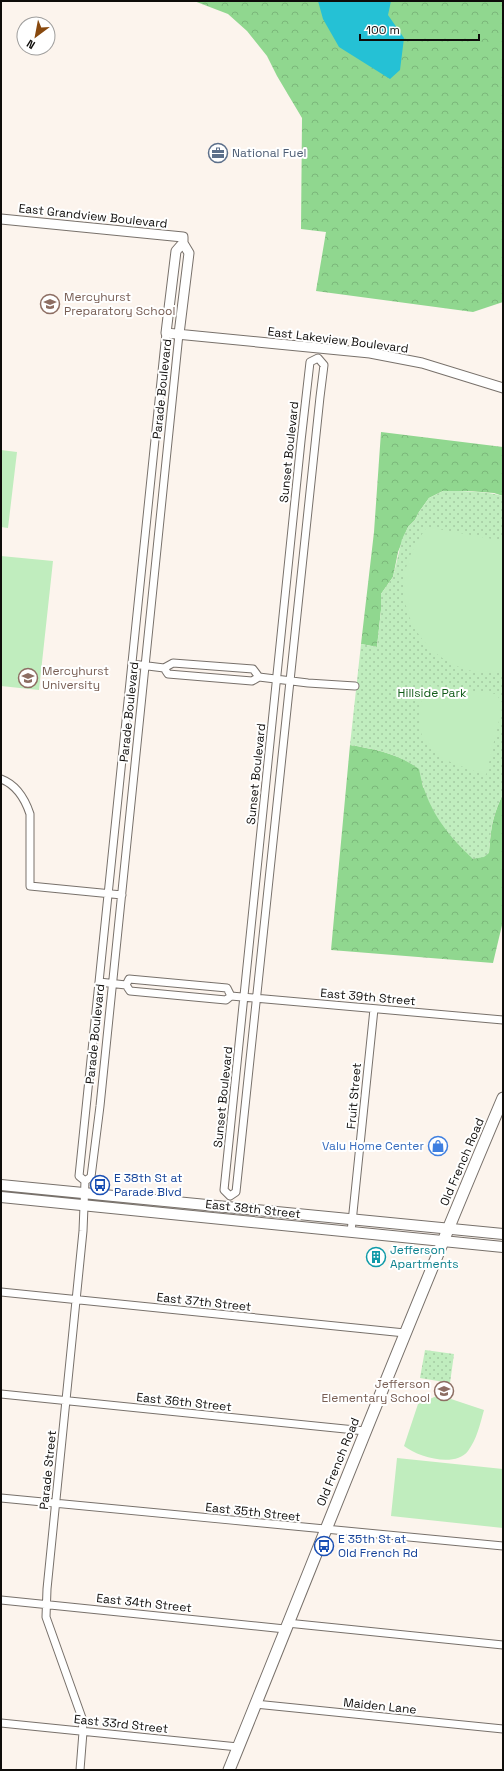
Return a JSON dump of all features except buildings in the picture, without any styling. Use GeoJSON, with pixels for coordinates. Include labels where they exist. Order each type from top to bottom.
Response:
{"type":"FeatureCollection","features":[{"type":"Feature","properties":{"kind":"main road","name":"Old French Road"},"geometry":{"type":"LineString","coordinates":[[229,1770],[324,1529],[503,1098]]}},
{"type":"Feature","properties":{"kind":"main road","name":"East 38th Street"},"geometry":{"type":"LineString","coordinates":[[1,1185],[503,1234]]}},
{"type":"Feature","properties":{"kind":"main road","name":"East 38th Street"},"geometry":{"type":"LineString","coordinates":[[1,1197],[503,1247]]}},
{"type":"Feature","properties":{"kind":"street","name":"East Grandview Boulevard"},"geometry":{"type":"LineString","coordinates":[[1,219],[183,240]]}},
{"type":"Feature","properties":{"kind":"street","name":"Parade Boulevard"},"geometry":{"type":"LineString","coordinates":[[85,1181],[79,1176],[166,332],[176,251],[183,240]]}},
{"type":"Feature","properties":{"kind":"street","name":"Parade Boulevard"},"geometry":{"type":"LineString","coordinates":[[85,1181],[91,1177],[93,1167],[113,984],[179,334],[189,253],[183,240]]}},
{"type":"Feature","properties":{"kind":"street","name":"East Lakeview Boulevard"},"geometry":{"type":"LineString","coordinates":[[166,332],[370,353],[422,363],[503,388]]}},
{"type":"Feature","properties":{"kind":"street","name":"Sunset Boulevard"},"geometry":{"type":"LineString","coordinates":[[318,358],[320,348]]}},
{"type":"Feature","properties":{"kind":"street","name":"Sunset Boulevard"},"geometry":{"type":"LineString","coordinates":[[230,1196],[224,1190],[310,362],[318,358]]}},
{"type":"Feature","properties":{"kind":"street","name":"Sunset Boulevard"},"geometry":{"type":"LineString","coordinates":[[226,1219],[230,1196],[236,1192],[324,365],[318,358]]}},
{"type":"Feature","properties":{"kind":"street"},"geometry":{"type":"LineString","coordinates":[[132,664],[164,668],[172,663],[252,669],[259,677]]}},
{"type":"Feature","properties":{"kind":"street"},"geometry":{"type":"LineString","coordinates":[[164,668],[168,674],[171,675],[252,681],[259,677],[355,686]]}},
{"type":"Feature","properties":{"kind":"street"},"geometry":{"type":"LineString","coordinates":[[1,779],[17,790],[27,805],[30,814],[30,886],[122,895]]}},
{"type":"Feature","properties":{"kind":"street","name":"East 39th Street"},"geometry":{"type":"LineString","coordinates":[[126,985],[129,979],[227,988],[230,996]]}},
{"type":"Feature","properties":{"kind":"street","name":"East 39th Street"},"geometry":{"type":"LineString","coordinates":[[99,982],[126,985]]}},
{"type":"Feature","properties":{"kind":"street","name":"East 39th Street"},"geometry":{"type":"LineString","coordinates":[[126,985],[130,991],[160,994],[226,1000],[230,996],[244,997],[503,1020]]}},
{"type":"Feature","properties":{"kind":"street","name":"Fruit Street"},"geometry":{"type":"LineString","coordinates":[[351,1232],[374,1009]]}},
{"type":"Feature","properties":{"kind":"street","name":"Parade Boulevard"},"geometry":{"type":"LineString","coordinates":[[84,1205],[85,1181]]}},
{"type":"Feature","properties":{"kind":"street","name":"Parade Street"},"geometry":{"type":"LineString","coordinates":[[80,1770],[83,1732],[82,1718],[46,1617],[46,1604],[83,1231],[84,1205]]}},
{"type":"Feature","properties":{"kind":"street","name":"East 37th Street"},"geometry":{"type":"LineString","coordinates":[[1,1292],[405,1333]]}},
{"type":"Feature","properties":{"kind":"street","name":"East 36th Street"},"geometry":{"type":"LineString","coordinates":[[1,1394],[365,1431]]}},
{"type":"Feature","properties":{"kind":"street","name":"East 35th Street"},"geometry":{"type":"LineString","coordinates":[[1,1498],[503,1546]]}},
{"type":"Feature","properties":{"kind":"street","name":"East 34th Street"},"geometry":{"type":"LineString","coordinates":[[1,1600],[503,1645]]}},
{"type":"Feature","properties":{"kind":"street","name":"Maiden Lane"},"geometry":{"type":"LineString","coordinates":[[255,1704],[503,1729]]}},
{"type":"Feature","properties":{"kind":"street","name":"East 33rd Street"},"geometry":{"type":"LineString","coordinates":[[1,1723],[238,1747]]}},
{"type":"Feature","properties":{"kind":"green space"},"geometry":{"type":"Polygon","coordinates":[[[194,1],[503,1],[503,302],[473,312],[316,291],[326,232],[301,229],[302,118],[267,56],[247,31],[228,14],[194,1]]]}},
{"type":"Feature","properties":{"kind":"green space"},"geometry":{"type":"Polygon","coordinates":[[[381,432],[503,447],[503,496],[494,493],[443,491],[429,498],[415,520],[408,527],[398,552],[393,577],[381,594],[381,610],[377,647],[361,644],[374,532],[381,432]]]}},
{"type":"Feature","properties":{"kind":"green space"},"geometry":{"type":"Polygon","coordinates":[[[1,450],[17,452],[8,528],[1,527],[1,450]]]}},
{"type":"Feature","properties":{"kind":"green space","name":"Hillside Park"},"geometry":{"type":"Polygon","coordinates":[[[443,491],[481,492],[503,496],[503,794],[496,809],[490,836],[489,853],[484,857],[473,859],[445,829],[438,818],[426,795],[419,769],[395,756],[368,748],[350,745],[361,644],[377,647],[381,610],[381,594],[393,577],[402,539],[408,527],[415,520],[429,498],[443,491]]]}},
{"type":"Feature","properties":{"kind":"green space"},"geometry":{"type":"Polygon","coordinates":[[[427,527],[503,541],[503,672],[483,673],[463,668],[445,660],[430,647],[417,632],[408,614],[404,594],[405,573],[413,549],[427,527]]]}},
{"type":"Feature","properties":{"kind":"green space"},"geometry":{"type":"Polygon","coordinates":[[[1,556],[53,561],[39,690],[1,686],[1,556]]]}},
{"type":"Feature","properties":{"kind":"green space"},"geometry":{"type":"Polygon","coordinates":[[[425,685],[496,694],[503,704],[486,775],[441,757],[425,742],[421,731],[419,718],[420,705],[425,685]]]}},
{"type":"Feature","properties":{"kind":"green space"},"geometry":{"type":"Polygon","coordinates":[[[350,745],[369,748],[404,759],[420,769],[423,787],[489,853],[490,836],[496,809],[503,794],[503,921],[493,963],[331,950],[350,745]]]}},
{"type":"Feature","properties":{"kind":"green space"},"geometry":{"type":"Polygon","coordinates":[[[425,1350],[454,1354],[450,1383],[420,1378],[425,1350]]]}},
{"type":"Feature","properties":{"kind":"green space"},"geometry":{"type":"Polygon","coordinates":[[[439,1395],[484,1410],[474,1442],[468,1451],[462,1456],[454,1459],[446,1460],[427,1457],[404,1446],[418,1404],[439,1395]]]}},
{"type":"Feature","properties":{"kind":"green space"},"geometry":{"type":"Polygon","coordinates":[[[397,1458],[503,1469],[503,1528],[391,1516],[397,1458]]]}},
{"type":"Feature","properties":{"kind":"water"},"geometry":{"type":"Polygon","coordinates":[[[318,1],[391,1],[388,15],[404,38],[400,70],[390,79],[339,47],[323,19],[318,1]]]}},
{"type":"Feature","properties":{"kind":"place","name":"National Fuel"},"geometry":{"type":"Point","coordinates":[218,153]}},
{"type":"Feature","properties":{"kind":"place","name":"Mercyhurst Preparatory School"},"geometry":{"type":"Point","coordinates":[50,304]}},
{"type":"Feature","properties":{"kind":"place","name":"Mercyhurst University"},"geometry":{"type":"Point","coordinates":[28,678]}},
{"type":"Feature","properties":{"kind":"place","name":"Valu Home Center"},"geometry":{"type":"Point","coordinates":[438,1146]}},
{"type":"Feature","properties":{"kind":"place","name":"E 38th St at Parade Blvd"},"geometry":{"type":"Point","coordinates":[100,1185]}},
{"type":"Feature","properties":{"kind":"place","name":"Jefferson Apartments"},"geometry":{"type":"Point","coordinates":[376,1257]}},
{"type":"Feature","properties":{"kind":"place","name":"Jefferson Elementary School"},"geometry":{"type":"Point","coordinates":[444,1391]}},
{"type":"Feature","properties":{"kind":"place","name":"E 35th St at Old French Rd"},"geometry":{"type":"Point","coordinates":[324,1546]}}]}
